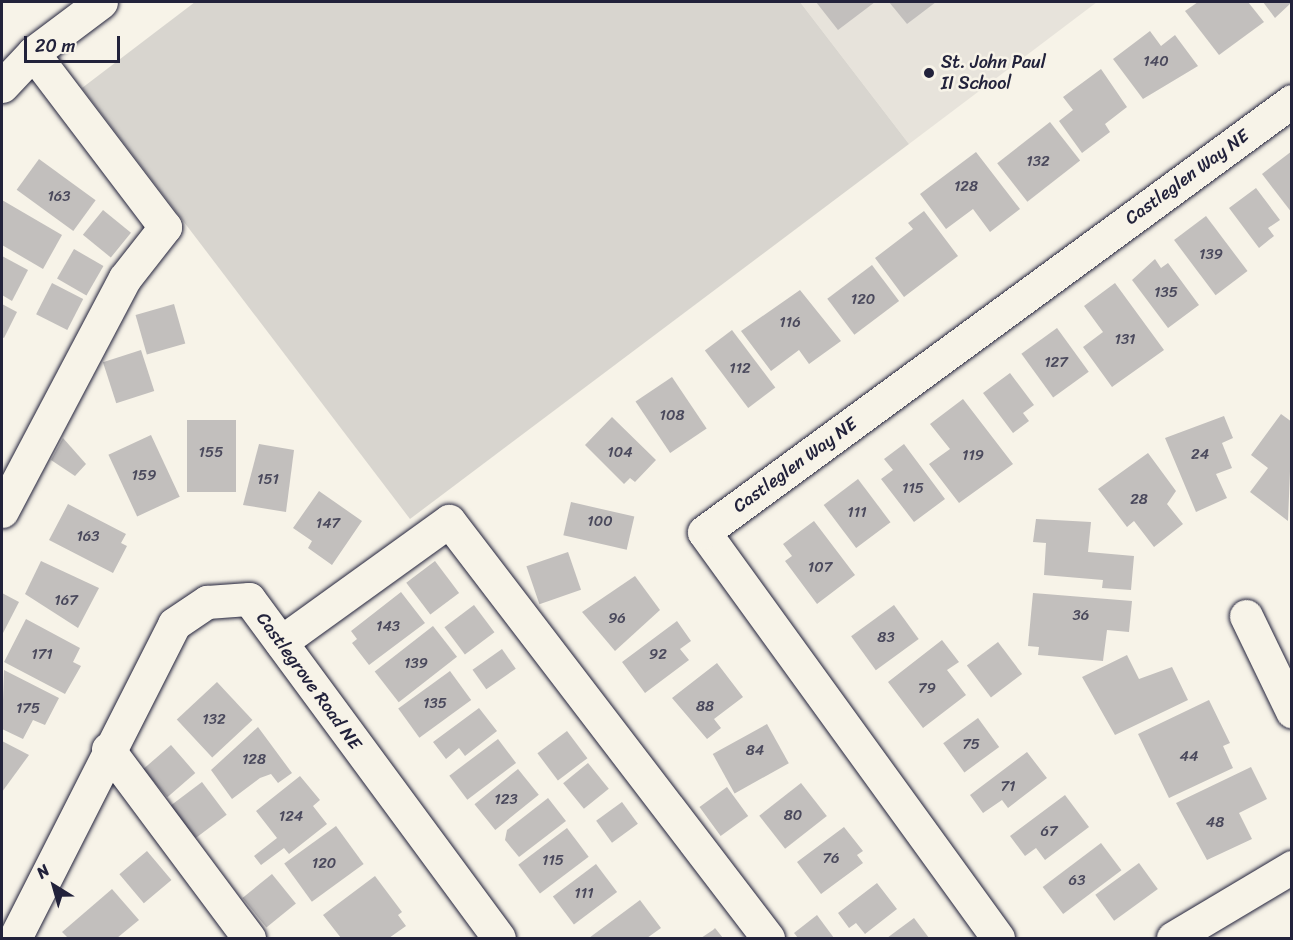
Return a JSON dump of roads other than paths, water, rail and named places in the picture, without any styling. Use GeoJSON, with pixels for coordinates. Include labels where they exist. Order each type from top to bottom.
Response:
{"type":"FeatureCollection","features":[{"type":"Feature","properties":{"kind":"street"},"geometry":{"type":"LineString","coordinates":[[2,86],[33,53],[101,2]]}},
{"type":"Feature","properties":{"kind":"street"},"geometry":{"type":"LineString","coordinates":[[2,512],[125,278],[165,227],[33,53]]}},
{"type":"Feature","properties":{"kind":"street","name":"Castleglen Way NE"},"geometry":{"type":"LineString","coordinates":[[998,939],[704,531],[1292,101]]}},
{"type":"Feature","properties":{"kind":"street"},"geometry":{"type":"LineString","coordinates":[[281,642],[449,521],[768,939]]}},
{"type":"Feature","properties":{"kind":"street","name":"Castlegrove Road NE"},"geometry":{"type":"LineString","coordinates":[[15,939],[108,749],[174,624],[207,602],[249,599],[499,939]]}},
{"type":"Feature","properties":{"kind":"street"},"geometry":{"type":"LineString","coordinates":[[1246,616],[1292,711]]}},
{"type":"Feature","properties":{"kind":"street"},"geometry":{"type":"LineString","coordinates":[[108,749],[249,939]]}},
{"type":"Feature","properties":{"kind":"street"},"geometry":{"type":"LineString","coordinates":[[1173,939],[1292,867]]}},
{"type":"Feature","properties":{"kind":"place","name":"St. John Paul II School"},"geometry":{"type":"Point","coordinates":[929,73]}}]}
